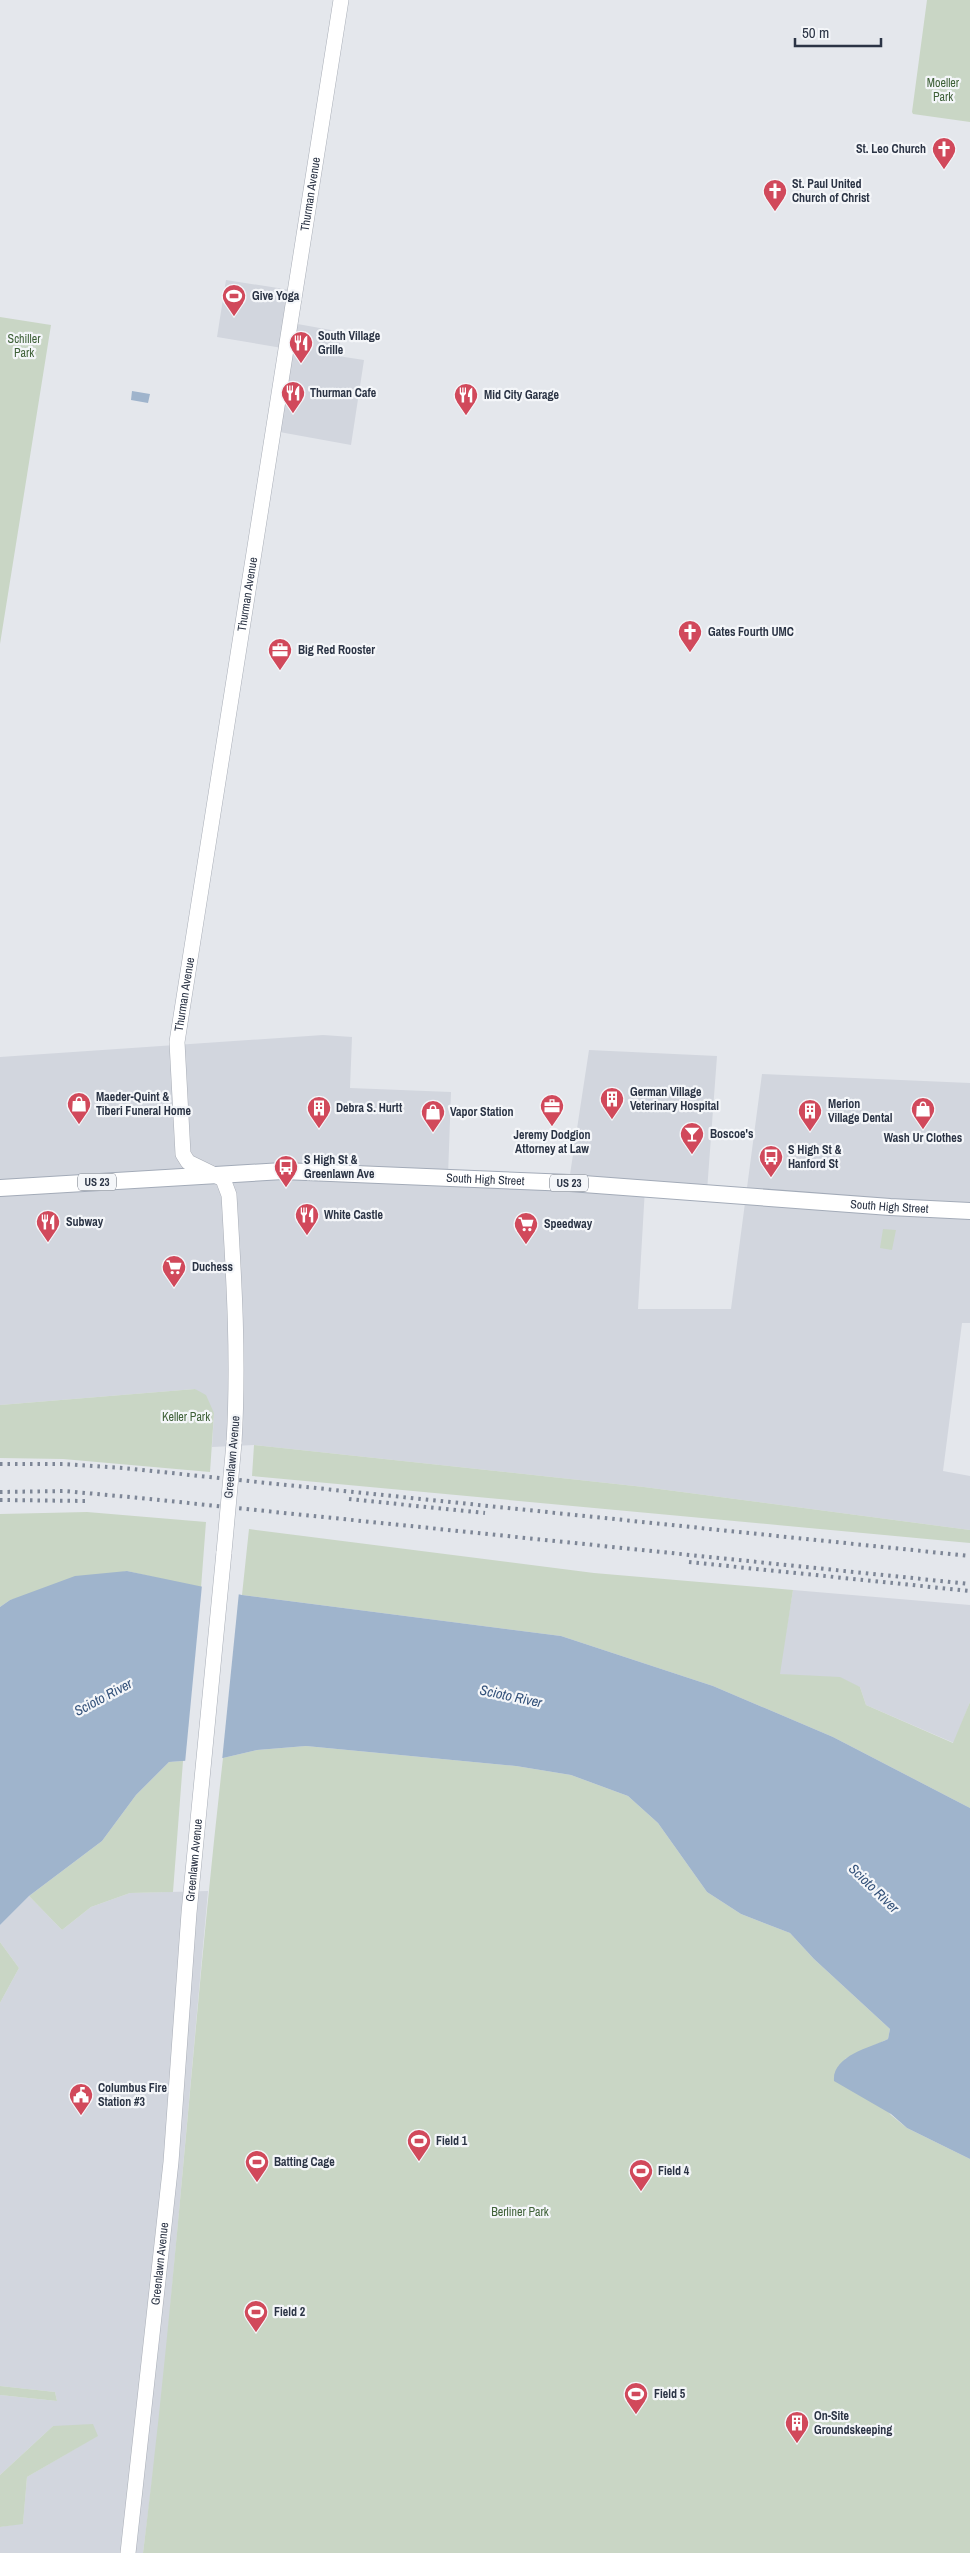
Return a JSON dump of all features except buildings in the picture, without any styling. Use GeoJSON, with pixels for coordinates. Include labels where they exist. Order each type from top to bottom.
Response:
{"type":"FeatureCollection","features":[{"type":"Feature","properties":{"kind":"main road","name":"Thurman Avenue"},"geometry":{"type":"LineString","coordinates":[[212,1175],[188,1162],[183,1154],[176,1042],[341,0]]}},
{"type":"Feature","properties":{"kind":"main road","name":"South High Street"},"geometry":{"type":"LineString","coordinates":[[0,1188],[283,1171],[570,1183],[970,1211]]}},
{"type":"Feature","properties":{"kind":"main road","name":"Greenlawn Avenue"},"geometry":{"type":"LineString","coordinates":[[128,2553],[171,2162],[192,1880],[234,1443],[238,1373],[229,1195],[223,1179],[212,1175]]}},
{"type":"Feature","properties":{"kind":"shaded area"},"geometry":{"type":"Polygon","coordinates":[[[226,280],[297,291],[292,323],[342,332],[338,356],[364,360],[351,445],[274,431],[288,349],[217,337],[226,280]]]}},
{"type":"Feature","properties":{"kind":"shaded area"},"geometry":{"type":"Polygon","coordinates":[[[323,1035],[352,1037],[350,1088],[451,1092],[448,1176],[569,1181],[589,1050],[717,1056],[707,1191],[645,1188],[638,1309],[731,1309],[762,1074],[970,1083],[970,1323],[962,1323],[943,1471],[970,1476],[970,1530],[644,1487],[254,1445],[212,1447],[214,1413],[195,1389],[0,1405],[0,1057],[323,1035]]]}},
{"type":"Feature","properties":{"kind":"shaded area"},"geometry":{"type":"Polygon","coordinates":[[[793,1590],[970,1605],[970,1702],[954,1743],[866,1705],[860,1687],[779,1674],[793,1590]]]}},
{"type":"Feature","properties":{"kind":"shaded area"},"geometry":{"type":"Polygon","coordinates":[[[208,1891],[161,2411],[143,2553],[0,2553],[0,2527],[23,2523],[27,2477],[97,2436],[53,2426],[0,2475],[0,2395],[57,2401],[55,2392],[0,2386],[0,2003],[19,1968],[0,1942],[0,1925],[29,1896],[62,1930],[91,1907],[130,1893],[208,1891]]]}},
{"type":"Feature","properties":{"kind":"green space","name":"Moeller Park"},"geometry":{"type":"Polygon","coordinates":[[[927,0],[970,0],[970,122],[913,114],[912,112],[927,0]]]}},
{"type":"Feature","properties":{"kind":"green space","name":"Schiller Park"},"geometry":{"type":"Polygon","coordinates":[[[0,317],[51,325],[0,644],[0,317]]]}},
{"type":"Feature","properties":{"kind":"green space"},"geometry":{"type":"Polygon","coordinates":[[[883,1229],[896,1230],[892,1250],[880,1248],[883,1229]]]}},
{"type":"Feature","properties":{"kind":"green space","name":"Keller Park"},"geometry":{"type":"Polygon","coordinates":[[[195,1389],[206,1395],[214,1413],[210,1472],[63,1459],[0,1458],[0,1405],[195,1389]]]}},
{"type":"Feature","properties":{"kind":"green space"},"geometry":{"type":"Polygon","coordinates":[[[254,1445],[644,1487],[970,1530],[970,1543],[252,1476],[254,1445]]]}},
{"type":"Feature","properties":{"kind":"green space"},"geometry":{"type":"Polygon","coordinates":[[[87,1512],[206,1522],[201,1588],[127,1571],[10,1600],[0,1607],[0,1514],[87,1512]]]}},
{"type":"Feature","properties":{"kind":"green space"},"geometry":{"type":"Polygon","coordinates":[[[249,1529],[594,1573],[793,1590],[780,1674],[840,1677],[860,1687],[866,1705],[953,1743],[970,1702],[970,1808],[833,1737],[713,1686],[561,1636],[242,1595],[249,1529]]]}},
{"type":"Feature","properties":{"kind":"green space","name":"Berliner Park"},"geometry":{"type":"Polygon","coordinates":[[[306,1746],[516,1766],[571,1775],[628,1796],[658,1823],[707,1892],[741,1914],[790,1933],[814,1959],[890,2029],[888,2039],[845,2059],[891,2115],[907,2128],[970,2159],[970,2553],[143,2553],[165,2355],[202,1957],[223,1758],[257,1750],[306,1746]]]}},
{"type":"Feature","properties":{"kind":"green space"},"geometry":{"type":"Polygon","coordinates":[[[183,1761],[173,1892],[130,1893],[91,1907],[62,1930],[29,1896],[102,1841],[136,1795],[169,1762],[183,1761]]]}},
{"type":"Feature","properties":{"kind":"green space"},"geometry":{"type":"Polygon","coordinates":[[[0,1942],[19,1968],[0,2003],[0,1942]]]}},
{"type":"Feature","properties":{"kind":"green space"},"geometry":{"type":"Polygon","coordinates":[[[0,2386],[55,2392],[57,2401],[0,2395],[0,2386]]]}},
{"type":"Feature","properties":{"kind":"green space"},"geometry":{"type":"Polygon","coordinates":[[[93,2424],[98,2436],[27,2477],[23,2524],[0,2527],[0,2475],[53,2426],[93,2424]]]}},
{"type":"Feature","properties":{"kind":"water"},"geometry":{"type":"Polygon","coordinates":[[[132,391],[150,394],[148,403],[131,400],[132,391]]]}},
{"type":"Feature","properties":{"kind":"water","name":"Scioto River"},"geometry":{"type":"Polygon","coordinates":[[[127,1571],[242,1595],[561,1636],[713,1686],[833,1737],[970,1808],[970,2159],[907,2128],[891,2114],[834,2081],[835,2072],[845,2059],[888,2039],[890,2029],[814,1959],[790,1933],[741,1914],[707,1892],[658,1823],[628,1796],[571,1775],[516,1766],[306,1746],[257,1750],[223,1758],[169,1762],[136,1795],[102,1841],[29,1896],[0,1925],[0,1607],[10,1600],[75,1576],[127,1571]]]}},
{"type":"Feature","properties":{"kind":"pier"},"geometry":{"type":"Polygon","coordinates":[[[202,1585],[239,1592],[222,1761],[185,1763],[202,1585]]]}},
{"type":"Feature","properties":{"kind":"railway"},"geometry":{"type":"LineString","coordinates":[[0,1464],[64,1464],[123,1468],[970,1556]]}},
{"type":"Feature","properties":{"kind":"railway"},"geometry":{"type":"LineString","coordinates":[[0,1492],[64,1491],[140,1498],[970,1584]]}},
{"type":"Feature","properties":{"kind":"railway"},"geometry":{"type":"LineString","coordinates":[[349,1499],[485,1513]]}},
{"type":"Feature","properties":{"kind":"railway"},"geometry":{"type":"LineString","coordinates":[[0,1500],[87,1501]]}},
{"type":"Feature","properties":{"kind":"railway"},"geometry":{"type":"LineString","coordinates":[[689,1562],[970,1591]]}},
{"type":"Feature","properties":{"kind":"place","name":"St. Leo Church"},"geometry":{"type":"Point","coordinates":[944,170]}},
{"type":"Feature","properties":{"kind":"place","name":"St. Paul United Church of Christ"},"geometry":{"type":"Point","coordinates":[775,212]}},
{"type":"Feature","properties":{"kind":"place","name":"Give Yoga"},"geometry":{"type":"Point","coordinates":[234,317]}},
{"type":"Feature","properties":{"kind":"place","name":"South Village Grille"},"geometry":{"type":"Point","coordinates":[301,364]}},
{"type":"Feature","properties":{"kind":"place","name":"Thurman Cafe"},"geometry":{"type":"Point","coordinates":[293,414]}},
{"type":"Feature","properties":{"kind":"place","name":"Mid City Garage"},"geometry":{"type":"Point","coordinates":[466,416]}},
{"type":"Feature","properties":{"kind":"place","name":"Gates Fourth UMC"},"geometry":{"type":"Point","coordinates":[690,653]}},
{"type":"Feature","properties":{"kind":"place","name":"Big Red Rooster"},"geometry":{"type":"Point","coordinates":[280,671]}},
{"type":"Feature","properties":{"kind":"place","name":"German Village Veterinary Hospital"},"geometry":{"type":"Point","coordinates":[612,1120]}},
{"type":"Feature","properties":{"kind":"place","name":"Maeder-Quint & Tiberi Funeral Home"},"geometry":{"type":"Point","coordinates":[79,1125]}},
{"type":"Feature","properties":{"kind":"place","name":"Jeremy Dodgion Attorney at Law"},"geometry":{"type":"Point","coordinates":[552,1127]}},
{"type":"Feature","properties":{"kind":"place","name":"Debra S. Hurtt"},"geometry":{"type":"Point","coordinates":[319,1129]}},
{"type":"Feature","properties":{"kind":"place","name":"Wash Ur Clothes"},"geometry":{"type":"Point","coordinates":[923,1130]}},
{"type":"Feature","properties":{"kind":"place","name":"Merion Village Dental"},"geometry":{"type":"Point","coordinates":[810,1132]}},
{"type":"Feature","properties":{"kind":"place","name":"Vapor Station"},"geometry":{"type":"Point","coordinates":[433,1133]}},
{"type":"Feature","properties":{"kind":"place","name":"Boscoe's"},"geometry":{"type":"Point","coordinates":[692,1155]}},
{"type":"Feature","properties":{"kind":"place","name":"S High St & Hanford St"},"geometry":{"type":"Point","coordinates":[771,1178]}},
{"type":"Feature","properties":{"kind":"place","name":"S High St & Greenlawn Ave"},"geometry":{"type":"Point","coordinates":[286,1188]}},
{"type":"Feature","properties":{"kind":"place","name":"White Castle"},"geometry":{"type":"Point","coordinates":[307,1236]}},
{"type":"Feature","properties":{"kind":"place","name":"Subway"},"geometry":{"type":"Point","coordinates":[48,1243]}},
{"type":"Feature","properties":{"kind":"place","name":"Speedway"},"geometry":{"type":"Point","coordinates":[526,1245]}},
{"type":"Feature","properties":{"kind":"place","name":"Duchess"},"geometry":{"type":"Point","coordinates":[174,1288]}},
{"type":"Feature","properties":{"kind":"place","name":"Columbus Fire Station #3"},"geometry":{"type":"Point","coordinates":[81,2116]}},
{"type":"Feature","properties":{"kind":"place","name":"Field 1"},"geometry":{"type":"Point","coordinates":[419,2162]}},
{"type":"Feature","properties":{"kind":"place","name":"Batting Cage"},"geometry":{"type":"Point","coordinates":[257,2183]}},
{"type":"Feature","properties":{"kind":"place","name":"Field 4"},"geometry":{"type":"Point","coordinates":[641,2192]}},
{"type":"Feature","properties":{"kind":"place","name":"Field 2"},"geometry":{"type":"Point","coordinates":[256,2333]}},
{"type":"Feature","properties":{"kind":"place","name":"Field 5"},"geometry":{"type":"Point","coordinates":[636,2415]}},
{"type":"Feature","properties":{"kind":"place","name":"On-Site Groundskeeping"},"geometry":{"type":"Point","coordinates":[797,2444]}}]}
